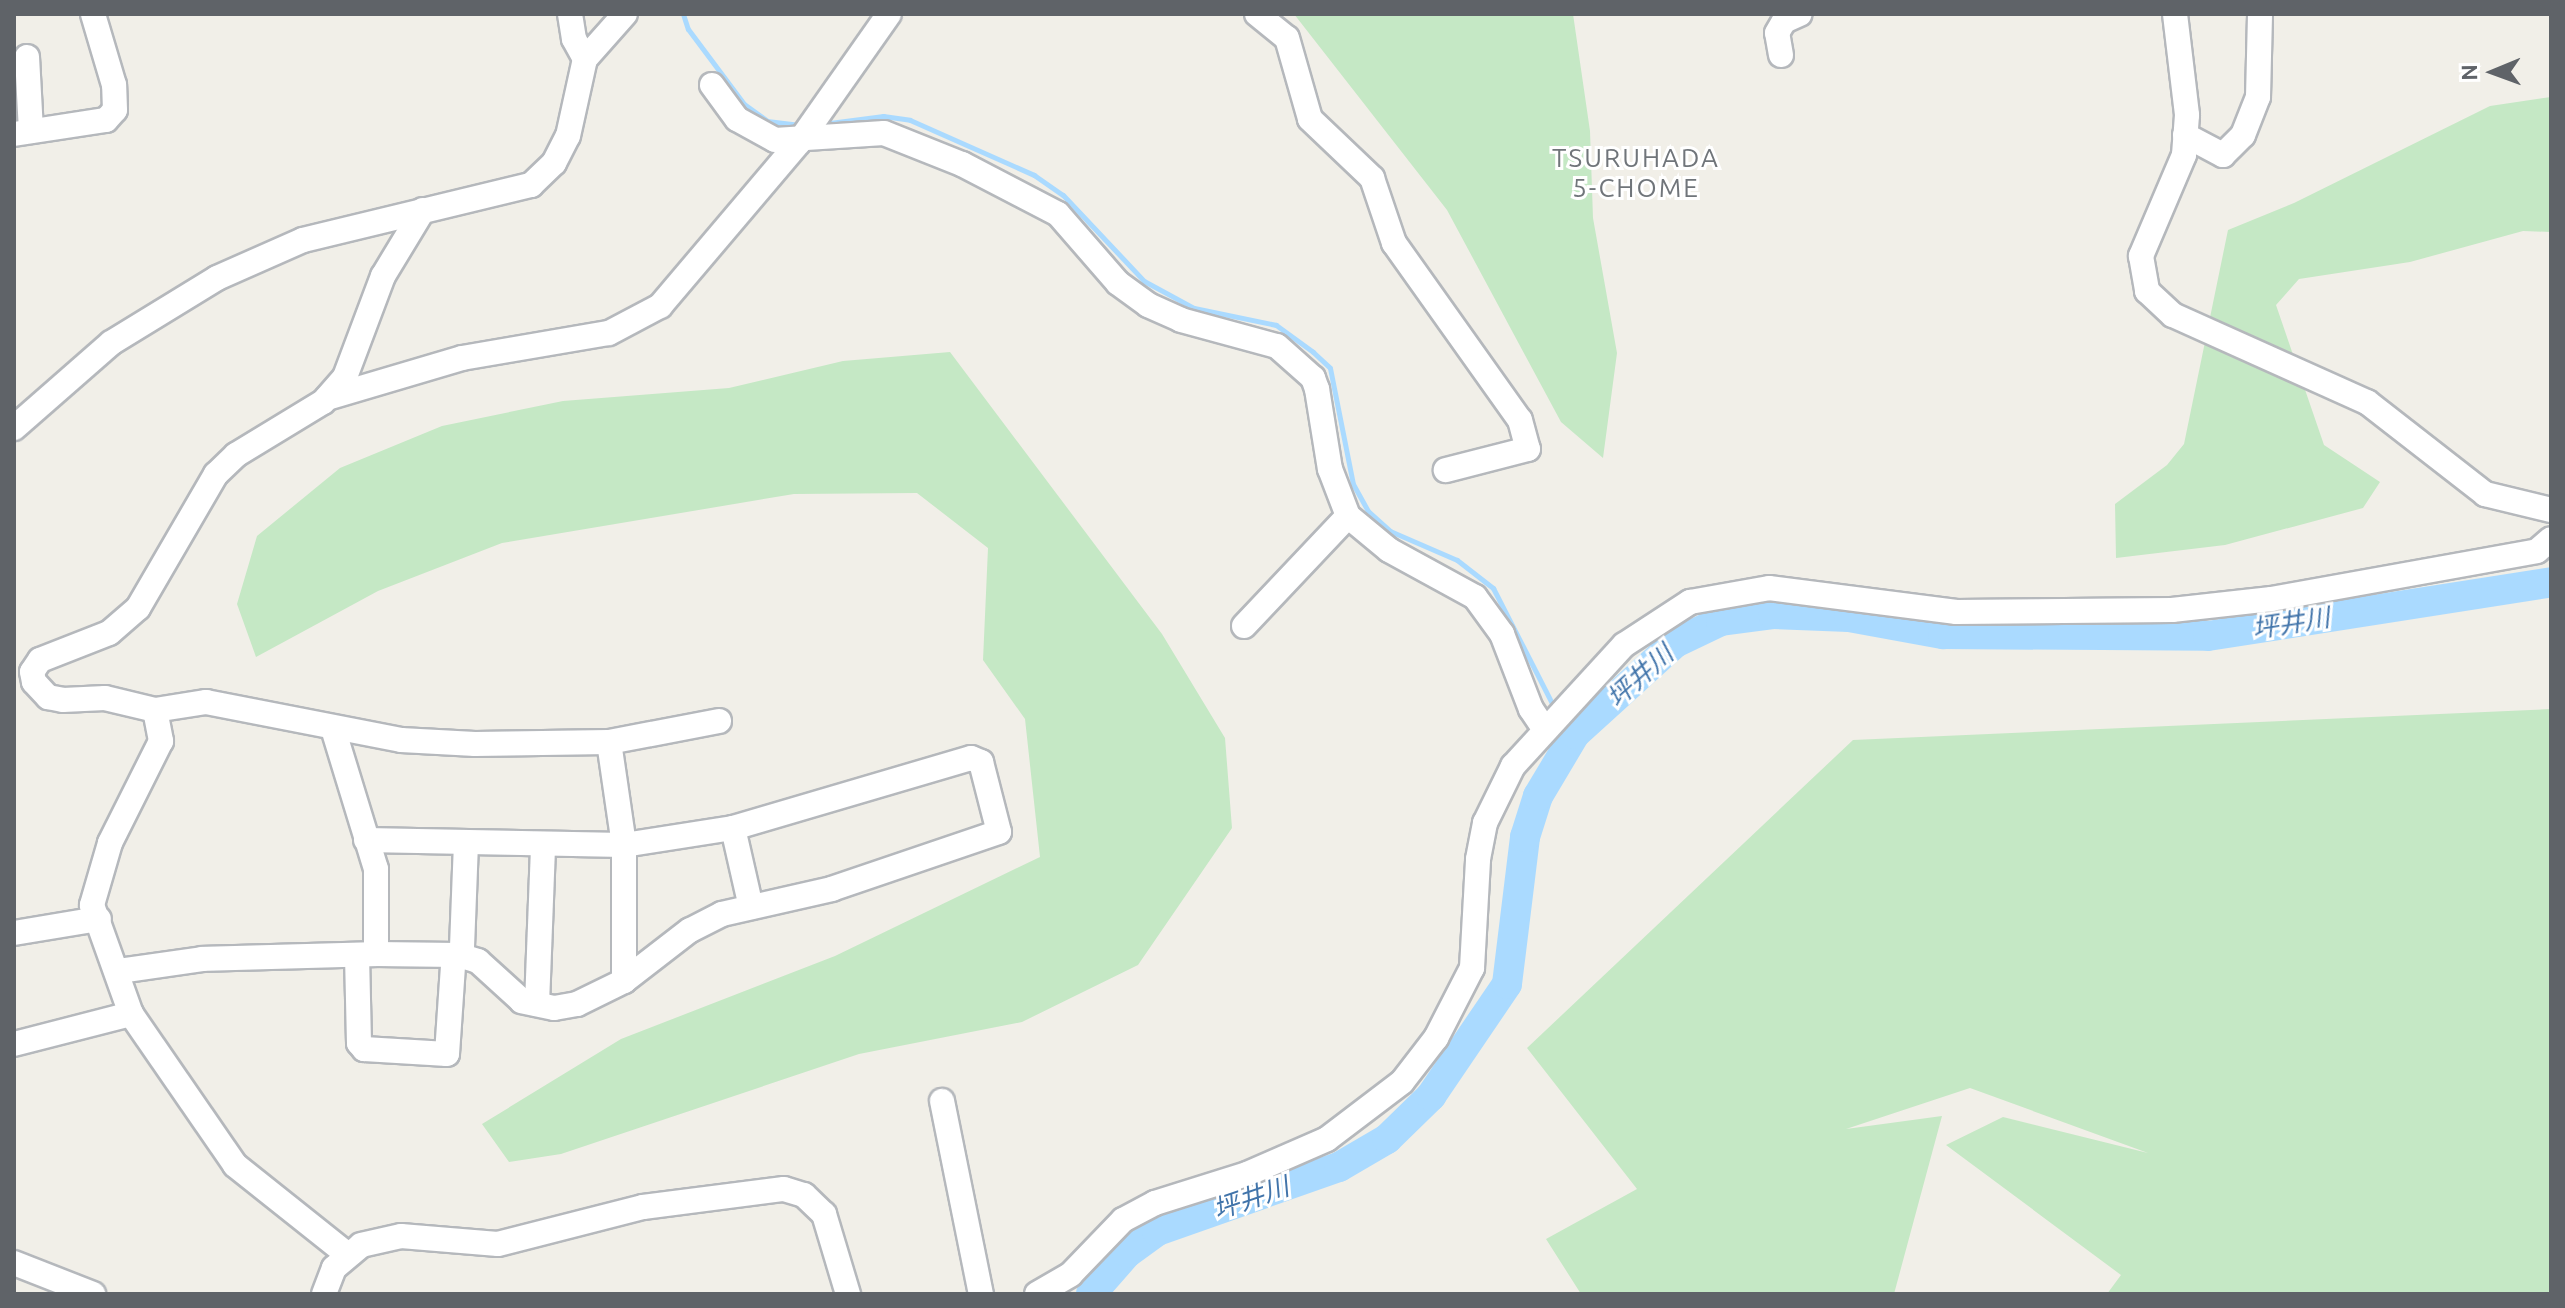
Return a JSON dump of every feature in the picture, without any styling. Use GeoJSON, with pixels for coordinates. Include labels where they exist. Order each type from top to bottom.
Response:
{"type":"FeatureCollection","features":[{"type":"Feature","properties":{"kind":"street"},"geometry":{"type":"LineString","coordinates":[[27,57],[22,132],[106,120],[115,110],[114,85],[93,14]]}},
{"type":"Feature","properties":{"kind":"street"},"geometry":{"type":"LineString","coordinates":[[570,14],[574,39],[585,59]]}},
{"type":"Feature","properties":{"kind":"street"},"geometry":{"type":"LineString","coordinates":[[14,428],[111,343],[217,278],[303,240],[531,185],[554,163],[568,136],[585,59],[625,14]]}},
{"type":"Feature","properties":{"kind":"street"},"geometry":{"type":"LineString","coordinates":[[719,721],[609,742],[475,744],[333,728],[206,702],[155,710],[105,698],[48,697],[23,671],[40,660],[109,633],[128,619],[156,585],[216,474],[236,455],[327,398],[462,358],[609,333],[637,321],[687,278],[802,138],[889,14]]}},
{"type":"Feature","properties":{"kind":"street"},"geometry":{"type":"LineString","coordinates":[[1257,14],[1287,38],[1310,119],[1372,178],[1402,255],[1520,420],[1528,449],[1446,470]]}},
{"type":"Feature","properties":{"kind":"street"},"geometry":{"type":"LineString","coordinates":[[1781,55],[1777,33],[1784,21],[1800,14]]}},
{"type":"Feature","properties":{"kind":"street"},"geometry":{"type":"LineString","coordinates":[[2175,14],[2185,135],[2175,184],[2141,256],[2141,276],[2157,302],[2173,315],[2367,402],[2485,494],[2551,510]]}},
{"type":"Feature","properties":{"kind":"street"},"geometry":{"type":"LineString","coordinates":[[2185,135],[2223,155],[2243,135],[2258,97],[2260,14]]}},
{"type":"Feature","properties":{"kind":"street"},"geometry":{"type":"LineString","coordinates":[[712,85],[737,119],[756,133],[802,138],[862,134],[903,137],[1017,189],[1058,214],[1118,283],[1148,305],[1181,320],[1277,346],[1313,378],[1330,469],[1348,516],[1389,550],[1475,597],[1502,634],[1548,727]]}},
{"type":"Feature","properties":{"kind":"street"},"geometry":{"type":"LineString","coordinates":[[327,398],[345,377],[383,276],[423,210]]}},
{"type":"Feature","properties":{"kind":"street"},"geometry":{"type":"LineString","coordinates":[[1244,626],[1348,516]]}},
{"type":"Feature","properties":{"kind":"street"},"geometry":{"type":"LineString","coordinates":[[1037,1294],[1071,1274],[1123,1220],[1155,1203],[1247,1174],[1327,1139],[1402,1082],[1436,1038],[1472,968],[1485,823],[1513,766],[1624,645],[1660,617],[1733,591],[1769,588],[1956,612],[2172,610],[2271,599],[2537,551],[2551,539]]}},
{"type":"Feature","properties":{"kind":"street"},"geometry":{"type":"LineString","coordinates":[[155,710],[161,741],[110,843],[92,905],[119,971],[131,1014],[235,1165],[347,1254]]}},
{"type":"Feature","properties":{"kind":"street"},"geometry":{"type":"LineString","coordinates":[[333,728],[357,795],[366,840],[376,869],[359,1043],[364,1049],[443,1055],[450,1051],[453,965],[458,955],[466,844]]}},
{"type":"Feature","properties":{"kind":"street"},"geometry":{"type":"LineString","coordinates":[[609,742],[624,845],[624,981]]}},
{"type":"Feature","properties":{"kind":"street"},"geometry":{"type":"LineString","coordinates":[[119,971],[202,959],[458,955],[478,961],[505,991],[554,1008],[591,1001],[624,981],[690,930],[751,907],[832,889],[999,832],[981,762],[971,758],[733,828],[624,845],[543,846],[366,840]]}},
{"type":"Feature","properties":{"kind":"street"},"geometry":{"type":"LineString","coordinates":[[733,828],[751,907]]}},
{"type":"Feature","properties":{"kind":"street"},"geometry":{"type":"LineString","coordinates":[[537,1004],[543,846]]}},
{"type":"Feature","properties":{"kind":"street"},"geometry":{"type":"LineString","coordinates":[[14,933],[99,919]]}},
{"type":"Feature","properties":{"kind":"street"},"geometry":{"type":"LineString","coordinates":[[14,1044],[131,1014]]}},
{"type":"Feature","properties":{"kind":"street"},"geometry":{"type":"LineString","coordinates":[[942,1101],[981,1294]]}},
{"type":"Feature","properties":{"kind":"street"},"geometry":{"type":"LineString","coordinates":[[324,1294],[334,1268],[347,1254],[401,1236],[498,1244],[643,1207],[784,1189],[804,1195],[824,1214],[848,1294]]}},
{"type":"Feature","properties":{"kind":"street"},"geometry":{"type":"LineString","coordinates":[[14,1263],[93,1294]]}},
{"type":"Feature","properties":{"kind":"green space"},"geometry":{"type":"Polygon","coordinates":[[[1294,14],[1573,14],[1590,131],[1593,218],[1617,353],[1603,458],[1561,422],[1447,210],[1294,14]]]}},
{"type":"Feature","properties":{"kind":"green space"},"geometry":{"type":"Polygon","coordinates":[[[2551,97],[2551,232],[2523,231],[2410,262],[2299,279],[2276,305],[2324,445],[2380,482],[2363,508],[2225,545],[2116,558],[2115,504],[2167,465],[2184,444],[2228,230],[2294,203],[2490,106],[2551,97]]]}},
{"type":"Feature","properties":{"kind":"green space"},"geometry":{"type":"Polygon","coordinates":[[[950,352],[1162,634],[1225,738],[1232,828],[1138,965],[1022,1022],[859,1054],[561,1154],[509,1162],[482,1124],[621,1039],[835,956],[1040,857],[1025,719],[983,660],[988,548],[917,493],[794,494],[502,543],[378,591],[256,657],[237,604],[257,536],[340,468],[442,426],[563,401],[729,388],[843,361],[950,352]]]}},
{"type":"Feature","properties":{"kind":"green space"},"geometry":{"type":"Polygon","coordinates":[[[2551,709],[2551,1294],[2107,1294],[2121,1275],[1946,1145],[2003,1117],[2148,1153],[1970,1088],[1846,1129],[1942,1116],[1894,1294],[1581,1294],[1546,1239],[1637,1189],[1527,1048],[1853,740],[2551,709]]]}},
{"type":"Feature","properties":{"kind":"waterway"},"geometry":{"type":"LineString","coordinates":[[683,14],[688,29],[744,104],[767,121],[800,125]]}},
{"type":"Feature","properties":{"kind":"waterway"},"geometry":{"type":"LineString","coordinates":[[822,124],[883,116],[910,120],[1034,175],[1063,195],[1144,281],[1194,308],[1276,325],[1313,352],[1330,368],[1353,484],[1368,511],[1390,531],[1457,560],[1493,588],[1555,709]]}},
{"type":"Feature","properties":{"kind":"waterway","name":"坪井川"},"geometry":{"type":"LineString","coordinates":[[1091,1294],[1127,1253],[1157,1231],[1339,1167],[1387,1139],[1431,1096],[1507,984],[1525,837],[1538,796],[1575,734],[1675,643],[1721,621],[1773,614],[1849,617],[1943,634],[2208,636],[2551,582]]}},
{"type":"Feature","properties":{"kind":"waterway"},"geometry":{"type":"LineString","coordinates":[[1564,720],[1575,734]]}},
{"type":"Feature","properties":{"kind":"district","name":"TSURUHADA 5-CHOME"},"geometry":{"type":"Point","coordinates":[1636,173]}}]}
